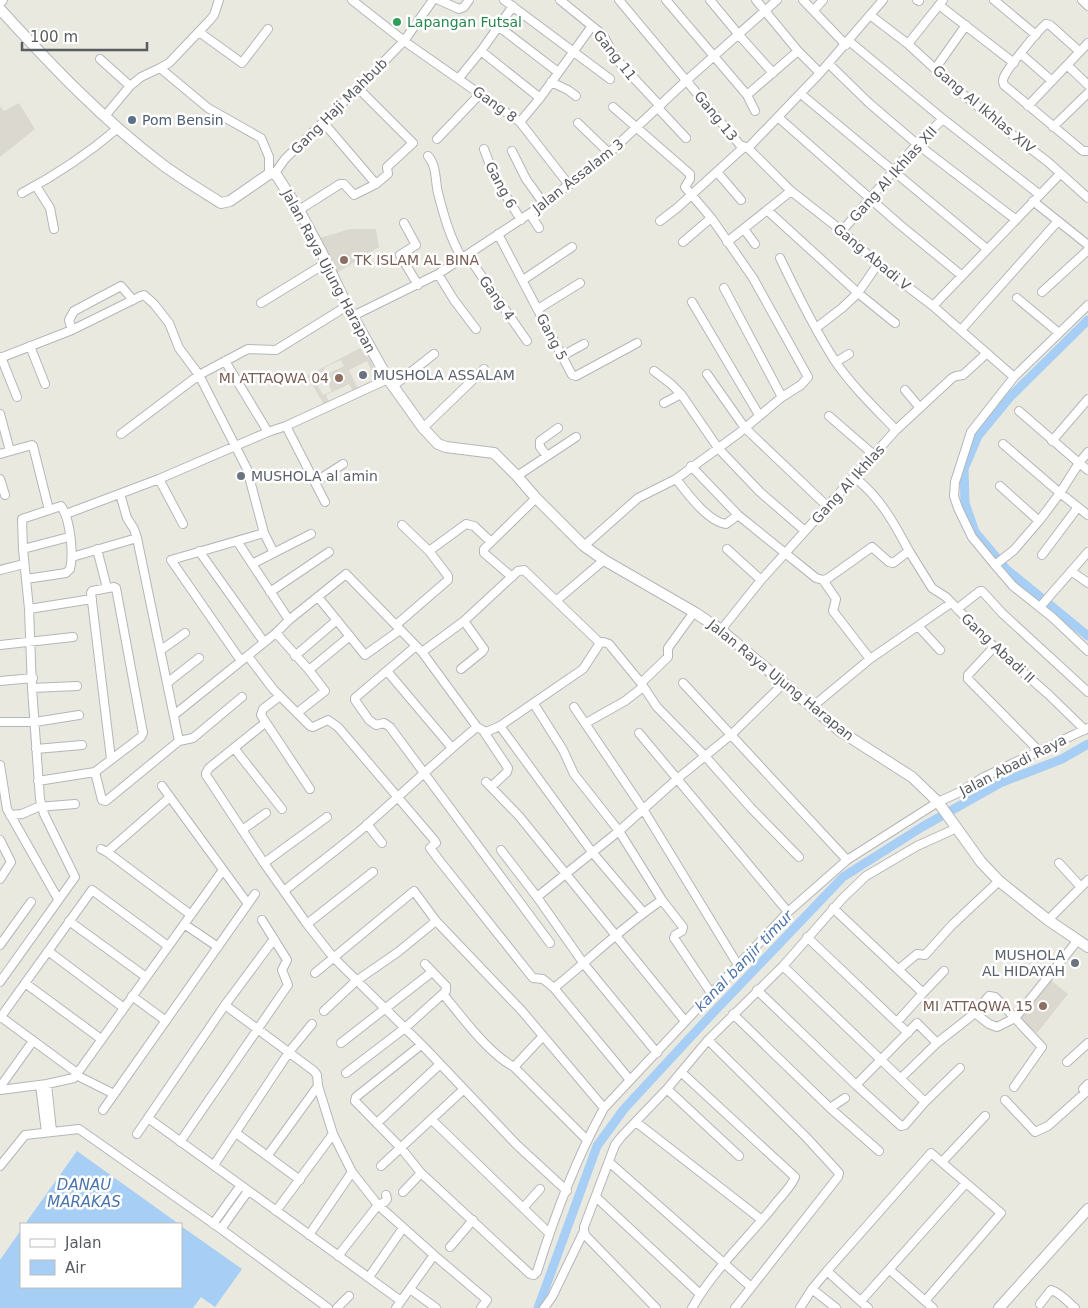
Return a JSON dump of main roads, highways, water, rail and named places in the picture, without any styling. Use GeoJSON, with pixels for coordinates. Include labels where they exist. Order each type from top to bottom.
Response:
{"type":"FeatureCollection","features":[{"type":"Feature","properties":{"kind":"water","name":"DANAU MARAKAS"},"geometry":{"type":"Polygon","coordinates":[[[77,1151],[178,1223],[26,1223],[77,1151]]]}},
{"type":"Feature","properties":{"kind":"water","name":"DANAU MARAKAS"},"geometry":{"type":"Polygon","coordinates":[[[182,1227],[242,1269],[215,1307],[201,1297],[193,1308],[0,1308],[0,1260],[20,1231],[20,1288],[182,1288],[182,1227]]]}},
{"type":"Feature","properties":{"kind":"waterway","name":"kanal banjir timur"},"geometry":{"type":"LineString","coordinates":[[1088,320],[1011,396],[978,436],[964,469],[965,503],[975,532],[1006,569],[1088,636]]}},
{"type":"Feature","properties":{"kind":"waterway","name":"kanal banjir timur"},"geometry":{"type":"LineString","coordinates":[[538,1308],[597,1146],[624,1109],[843,877],[922,827],[1000,783],[1062,759],[1088,744]]}},
{"type":"Feature","properties":{"kind":"place","name":"Lapangan Futsal"},"geometry":{"type":"Point","coordinates":[397,22]}},
{"type":"Feature","properties":{"kind":"place","name":"Pom Bensin"},"geometry":{"type":"Point","coordinates":[132,120]}},
{"type":"Feature","properties":{"kind":"place","name":"TK ISLAM AL BINA"},"geometry":{"type":"Point","coordinates":[344,260]}},
{"type":"Feature","properties":{"kind":"place","name":"MUSHOLA ASSALAM"},"geometry":{"type":"Point","coordinates":[363,375]}},
{"type":"Feature","properties":{"kind":"place","name":"MI ATTAQWA 04"},"geometry":{"type":"Point","coordinates":[339,378]}},
{"type":"Feature","properties":{"kind":"place","name":"MUSHOLA al amin"},"geometry":{"type":"Point","coordinates":[241,476]}},
{"type":"Feature","properties":{"kind":"place","name":"MUSHOLA AL HIDAYAH"},"geometry":{"type":"Point","coordinates":[1075,963]}},
{"type":"Feature","properties":{"kind":"place","name":"MI ATTAQWA 15"},"geometry":{"type":"Point","coordinates":[1043,1006]}}]}
